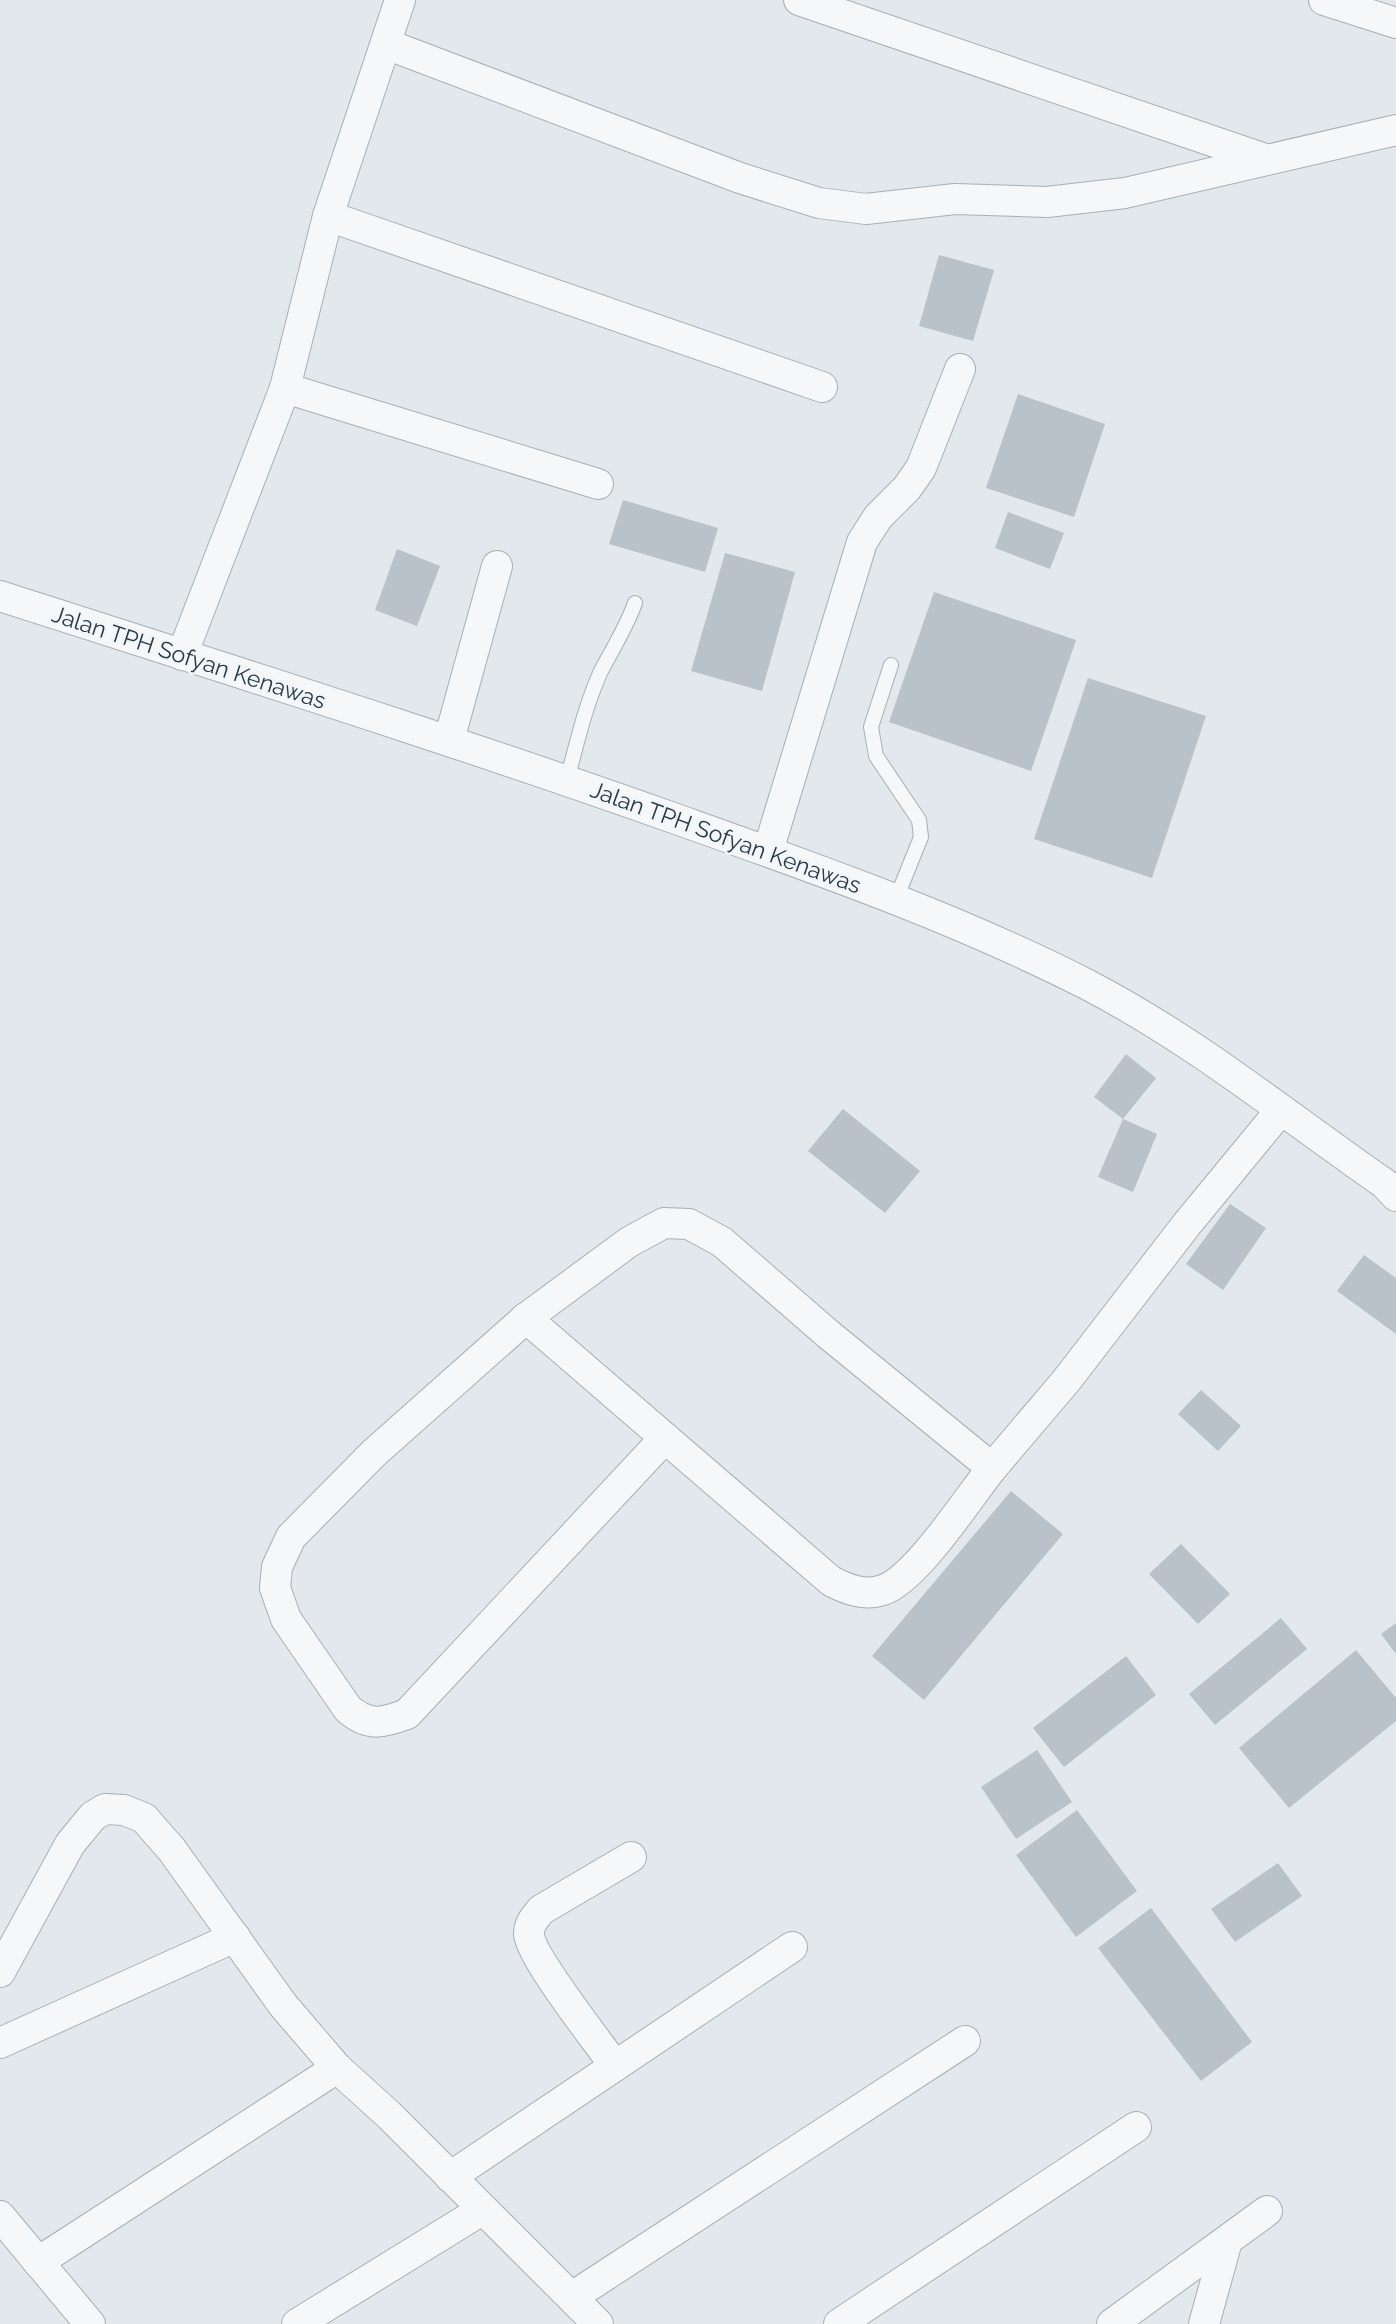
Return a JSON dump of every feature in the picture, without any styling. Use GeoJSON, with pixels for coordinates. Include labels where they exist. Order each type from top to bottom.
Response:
{"type":"FeatureCollection","features":[{"type":"Feature","properties":{"kind":"street"},"geometry":{"type":"LineString","coordinates":[[182,655],[285,388],[328,216],[400,0]]}},
{"type":"Feature","properties":{"kind":"street"},"geometry":{"type":"LineString","coordinates":[[799,0],[1265,159]]}},
{"type":"Feature","properties":{"kind":"street"},"geometry":{"type":"LineString","coordinates":[[1324,0],[1396,23]]}},
{"type":"Feature","properties":{"kind":"street"},"geometry":{"type":"LineString","coordinates":[[386,44],[740,178],[819,203],[866,209],[955,200],[1047,202],[1125,193],[1396,130]]}},
{"type":"Feature","properties":{"kind":"street"},"geometry":{"type":"LineString","coordinates":[[328,216],[822,387]]}},
{"type":"Feature","properties":{"kind":"street"},"geometry":{"type":"LineString","coordinates":[[768,851],[862,542],[878,517],[907,488],[921,468],[960,369]]}},
{"type":"Feature","properties":{"kind":"street"},"geometry":{"type":"LineString","coordinates":[[285,388],[598,484]]}},
{"type":"Feature","properties":{"kind":"street"},"geometry":{"type":"LineString","coordinates":[[449,740],[497,566]]}},
{"type":"Feature","properties":{"kind":"street","name":"Jalan TPH Sofyan Kenawas"},"geometry":{"type":"LineString","coordinates":[[0,596],[449,740],[768,851],[896,899],[1088,985],[1210,1057],[1280,1111],[1385,1184],[1396,1196]]}},
{"type":"Feature","properties":{"kind":"street"},"geometry":{"type":"LineString","coordinates":[[526,1318],[831,1581],[847,1590],[864,1593],[883,1590],[899,1582],[919,1561],[992,1468],[1059,1390],[1186,1224],[1280,1111]]}},
{"type":"Feature","properties":{"kind":"street"},"geometry":{"type":"LineString","coordinates":[[665,1438],[407,1714],[381,1724],[359,1719],[348,1709],[286,1619],[275,1588],[277,1567],[291,1537],[365,1463],[526,1318],[652,1228],[674,1222],[689,1224],[722,1242],[828,1334],[992,1468]]}},
{"type":"Feature","properties":{"kind":"street"},"geometry":{"type":"LineString","coordinates":[[0,1972],[70,1844],[93,1816],[105,1809],[124,1810],[144,1818],[173,1850],[283,2005],[337,2068],[598,2324]]}},
{"type":"Feature","properties":{"kind":"street"},"geometry":{"type":"LineString","coordinates":[[615,2066],[551,1975],[529,1936],[530,1924],[541,1910],[631,1857]]}},
{"type":"Feature","properties":{"kind":"street"},"geometry":{"type":"LineString","coordinates":[[0,2043],[235,1937]]}},
{"type":"Feature","properties":{"kind":"street"},"geometry":{"type":"LineString","coordinates":[[450,2177],[792,1947]]}},
{"type":"Feature","properties":{"kind":"street"},"geometry":{"type":"LineString","coordinates":[[572,2297],[965,2041]]}},
{"type":"Feature","properties":{"kind":"street"},"geometry":{"type":"LineString","coordinates":[[38,2262],[337,2068]]}},
{"type":"Feature","properties":{"kind":"street"},"geometry":{"type":"LineString","coordinates":[[839,2324],[1136,2127]]}},
{"type":"Feature","properties":{"kind":"street"},"geometry":{"type":"LineString","coordinates":[[297,2324],[482,2210]]}},
{"type":"Feature","properties":{"kind":"street"},"geometry":{"type":"LineString","coordinates":[[1112,2324],[1267,2211]]}},
{"type":"Feature","properties":{"kind":"street"},"geometry":{"type":"LineString","coordinates":[[0,2216],[90,2324]]}},
{"type":"Feature","properties":{"kind":"street"},"geometry":{"type":"LineString","coordinates":[[1204,2324],[1227,2241]]}},
{"type":"Feature","properties":{"kind":"lane"},"geometry":{"type":"LineString","coordinates":[[567,780],[584,715],[602,670],[625,631],[635,603]]}},
{"type":"Feature","properties":{"kind":"lane"},"geometry":{"type":"LineString","coordinates":[[891,665],[871,727],[876,756],[919,820],[922,837],[896,899]]}},
{"type":"Feature","properties":{"kind":"building"},"geometry":{"type":"Polygon","coordinates":[[[939,255],[994,270],[973,341],[919,326],[939,255]]]}},
{"type":"Feature","properties":{"kind":"building"},"geometry":{"type":"Polygon","coordinates":[[[1018,394],[1105,424],[1074,517],[986,488],[1018,394]]]}},
{"type":"Feature","properties":{"kind":"building"},"geometry":{"type":"Polygon","coordinates":[[[623,500],[718,528],[705,572],[609,544],[623,500]]]}},
{"type":"Feature","properties":{"kind":"building"},"geometry":{"type":"Polygon","coordinates":[[[1008,512],[1064,533],[1050,569],[995,548],[1008,512]]]}},
{"type":"Feature","properties":{"kind":"building"},"geometry":{"type":"Polygon","coordinates":[[[397,549],[440,566],[417,626],[375,610],[397,549]]]}},
{"type":"Feature","properties":{"kind":"building"},"geometry":{"type":"Polygon","coordinates":[[[725,553],[795,572],[762,691],[691,671],[725,553]]]}},
{"type":"Feature","properties":{"kind":"building"},"geometry":{"type":"Polygon","coordinates":[[[934,592],[1076,640],[1031,771],[889,722],[934,592]]]}},
{"type":"Feature","properties":{"kind":"building"},"geometry":{"type":"Polygon","coordinates":[[[1088,678],[1206,716],[1152,878],[1034,839],[1088,678]]]}},
{"type":"Feature","properties":{"kind":"building"},"geometry":{"type":"Polygon","coordinates":[[[1126,1054],[1156,1078],[1123,1119],[1094,1097],[1126,1054]]]}},
{"type":"Feature","properties":{"kind":"building"},"geometry":{"type":"Polygon","coordinates":[[[843,1109],[920,1171],[885,1213],[808,1151],[843,1109]]]}},
{"type":"Feature","properties":{"kind":"building"},"geometry":{"type":"Polygon","coordinates":[[[1123,1119],[1157,1134],[1133,1192],[1098,1177],[1123,1119]]]}},
{"type":"Feature","properties":{"kind":"building"},"geometry":{"type":"Polygon","coordinates":[[[1230,1204],[1266,1228],[1223,1290],[1186,1264],[1230,1204]]]}},
{"type":"Feature","properties":{"kind":"building"},"geometry":{"type":"Polygon","coordinates":[[[1364,1255],[1396,1278],[1396,1334],[1337,1291],[1364,1255]]]}},
{"type":"Feature","properties":{"kind":"building"},"geometry":{"type":"Polygon","coordinates":[[[1201,1390],[1241,1426],[1218,1451],[1178,1414],[1201,1390]]]}},
{"type":"Feature","properties":{"kind":"building"},"geometry":{"type":"Polygon","coordinates":[[[1011,1491],[1063,1534],[924,1700],[872,1656],[1011,1491]]]}},
{"type":"Feature","properties":{"kind":"building"},"geometry":{"type":"Polygon","coordinates":[[[1181,1544],[1230,1594],[1198,1624],[1149,1574],[1181,1544]]]}},
{"type":"Feature","properties":{"kind":"building"},"geometry":{"type":"Polygon","coordinates":[[[1281,1618],[1307,1649],[1215,1725],[1189,1694],[1281,1618]]]}},
{"type":"Feature","properties":{"kind":"building"},"geometry":{"type":"Polygon","coordinates":[[[1396,1623],[1396,1654],[1381,1634],[1396,1623]]]}},
{"type":"Feature","properties":{"kind":"building"},"geometry":{"type":"Polygon","coordinates":[[[1356,1650],[1396,1698],[1396,1721],[1289,1808],[1239,1748],[1356,1650]]]}},
{"type":"Feature","properties":{"kind":"building"},"geometry":{"type":"Polygon","coordinates":[[[1126,1656],[1156,1695],[1064,1767],[1033,1728],[1126,1656]]]}},
{"type":"Feature","properties":{"kind":"building"},"geometry":{"type":"Polygon","coordinates":[[[1037,1750],[1072,1802],[1016,1839],[981,1787],[1037,1750]]]}},
{"type":"Feature","properties":{"kind":"building"},"geometry":{"type":"Polygon","coordinates":[[[1077,1810],[1137,1891],[1076,1937],[1016,1855],[1077,1810]]]}},
{"type":"Feature","properties":{"kind":"building"},"geometry":{"type":"Polygon","coordinates":[[[1278,1863],[1302,1896],[1235,1942],[1211,1909],[1278,1863]]]}},
{"type":"Feature","properties":{"kind":"building"},"geometry":{"type":"Polygon","coordinates":[[[1151,1908],[1252,2042],[1201,2081],[1098,1948],[1151,1908]]]}}]}
